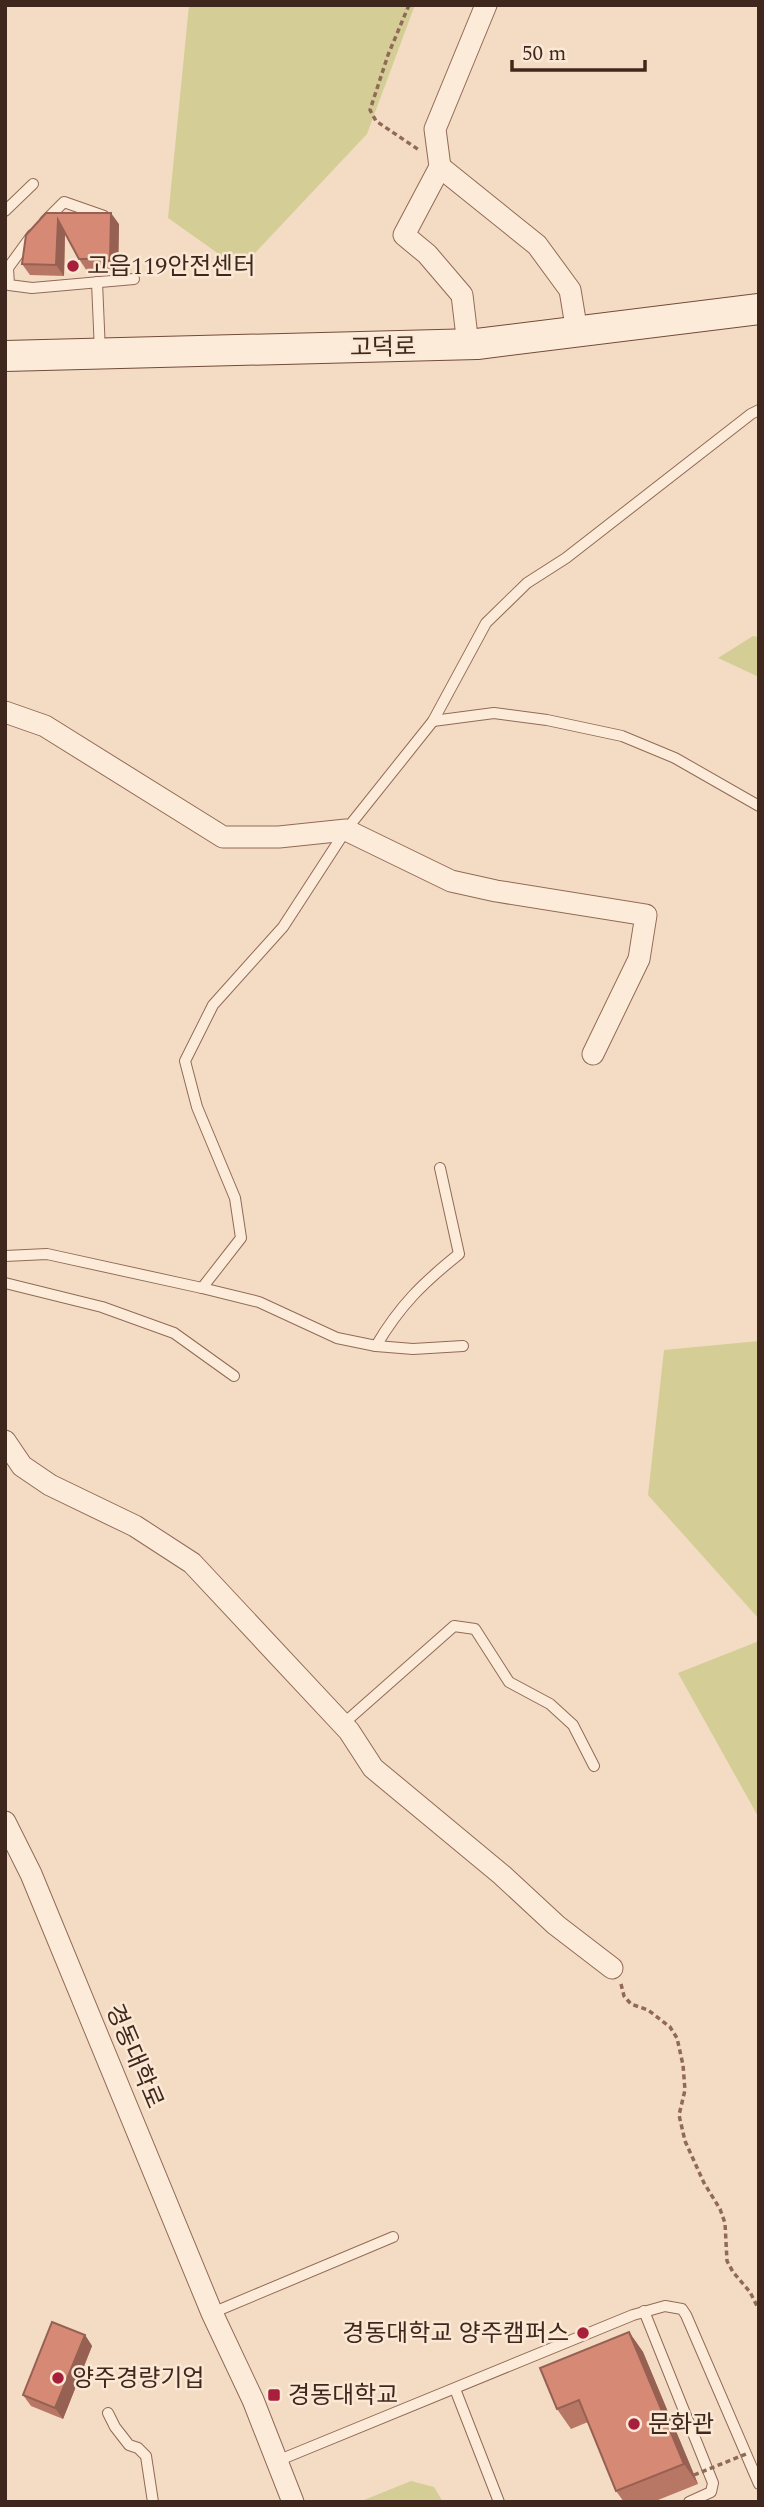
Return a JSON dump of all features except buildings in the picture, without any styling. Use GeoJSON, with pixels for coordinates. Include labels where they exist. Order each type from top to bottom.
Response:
{"type":"FeatureCollection","features":[{"type":"Feature","properties":{"kind":"main road","name":"고덕로"},"geometry":{"type":"LineString","coordinates":[[10,352],[468,345],[759,309]]}},
{"type":"Feature","properties":{"kind":"street"},"geometry":{"type":"LineString","coordinates":[[468,345],[462,295],[427,254],[404,235],[440,167],[435,129],[486,5]]}},
{"type":"Feature","properties":{"kind":"street"},"geometry":{"type":"LineString","coordinates":[[440,167],[537,245],[570,290],[577,332]]}},
{"type":"Feature","properties":{"kind":"street"},"geometry":{"type":"LineString","coordinates":[[5,712],[45,726],[223,837],[279,837],[346,830],[451,881],[496,891],[646,915],[639,959],[593,1054]]}},
{"type":"Feature","properties":{"kind":"street"},"geometry":{"type":"LineString","coordinates":[[5,1441],[22,1466],[50,1485],[135,1526],[192,1563],[342,1724],[373,1769],[502,1875],[556,1926],[611,1968]]}},
{"type":"Feature","properties":{"kind":"street","name":"경동대학로"},"geometry":{"type":"LineString","coordinates":[[5,1822],[31,1874],[212,2313],[253,2400],[293,2502]]}},
{"type":"Feature","properties":{"kind":"lane"},"geometry":{"type":"LineString","coordinates":[[5,211],[33,184]]}},
{"type":"Feature","properties":{"kind":"lane"},"geometry":{"type":"LineString","coordinates":[[104,216],[64,202],[29,239],[8,268],[9,285],[32,288],[134,279]]}},
{"type":"Feature","properties":{"kind":"lane"},"geometry":{"type":"LineString","coordinates":[[97,282],[100,352]]}},
{"type":"Feature","properties":{"kind":"lane"},"geometry":{"type":"LineString","coordinates":[[202,1288],[241,1238],[235,1198],[197,1107],[185,1061],[213,1005],[284,927],[346,830],[433,721],[486,623],[527,583],[566,558],[759,410]]}},
{"type":"Feature","properties":{"kind":"lane"},"geometry":{"type":"LineString","coordinates":[[433,721],[494,713],[547,720],[622,736],[675,758],[759,806]]}},
{"type":"Feature","properties":{"kind":"lane"},"geometry":{"type":"LineString","coordinates":[[376,1346],[393,1317],[427,1279],[459,1254],[440,1168]]}},
{"type":"Feature","properties":{"kind":"lane"},"geometry":{"type":"LineString","coordinates":[[5,1256],[47,1254],[260,1302],[337,1338],[376,1346],[413,1349],[463,1346]]}},
{"type":"Feature","properties":{"kind":"lane"},"geometry":{"type":"LineString","coordinates":[[5,1283],[102,1307],[173,1333],[234,1376]]}},
{"type":"Feature","properties":{"kind":"lane"},"geometry":{"type":"LineString","coordinates":[[342,1724],[454,1626],[475,1629],[509,1682],[550,1704],[573,1725],[594,1766]]}},
{"type":"Feature","properties":{"kind":"lane"},"geometry":{"type":"LineString","coordinates":[[212,2313],[393,2237]]}},
{"type":"Feature","properties":{"kind":"lane"},"geometry":{"type":"LineString","coordinates":[[277,2461],[644,2311],[665,2305],[682,2309],[759,2484]]}},
{"type":"Feature","properties":{"kind":"lane"},"geometry":{"type":"LineString","coordinates":[[644,2311],[713,2483],[711,2492],[689,2502]]}},
{"type":"Feature","properties":{"kind":"lane"},"geometry":{"type":"LineString","coordinates":[[456,2389],[499,2502]]}},
{"type":"Feature","properties":{"kind":"lane"},"geometry":{"type":"LineString","coordinates":[[108,2413],[129,2445],[138,2448],[146,2456],[153,2502]]}},
{"type":"Feature","properties":{"kind":"path"},"geometry":{"type":"LineString","coordinates":[[409,5],[388,55],[370,110],[376,121],[440,167]]}},
{"type":"Feature","properties":{"kind":"path"},"geometry":{"type":"LineString","coordinates":[[611,1968],[624,1996],[631,2004],[648,2010],[670,2027],[677,2038],[685,2090],[679,2116],[685,2141],[725,2223],[727,2261],[750,2292],[759,2311]]}},
{"type":"Feature","properties":{"kind":"path"},"geometry":{"type":"LineString","coordinates":[[694,2475],[746,2455]]}},
{"type":"Feature","properties":{"kind":"shaded area"},"geometry":{"type":"Polygon","coordinates":[[[189,5],[415,5],[367,134],[240,269],[168,218],[189,5]]]}},
{"type":"Feature","properties":{"kind":"shaded area"},"geometry":{"type":"Polygon","coordinates":[[[753,636],[759,637],[759,677],[718,658],[753,636]]]}},
{"type":"Feature","properties":{"kind":"shaded area"},"geometry":{"type":"Polygon","coordinates":[[[759,1341],[759,1619],[648,1495],[664,1350],[759,1341]]]}},
{"type":"Feature","properties":{"kind":"shaded area"},"geometry":{"type":"Polygon","coordinates":[[[759,1641],[759,1818],[678,1673],[759,1641]]]}},
{"type":"Feature","properties":{"kind":"shaded area"},"geometry":{"type":"Polygon","coordinates":[[[411,2481],[434,2487],[443,2502],[359,2502],[411,2481]]]}},
{"type":"Feature","properties":{"kind":"place","name":"고읍119안전센터"},"geometry":{"type":"Point","coordinates":[73,266]}},
{"type":"Feature","properties":{"kind":"place","name":"경동대학교 양주캠퍼스"},"geometry":{"type":"Point","coordinates":[583,2333]}},
{"type":"Feature","properties":{"kind":"place","name":"양주경량기업"},"geometry":{"type":"Point","coordinates":[58,2378]}},
{"type":"Feature","properties":{"kind":"place","name":"경동대학교"},"geometry":{"type":"Point","coordinates":[274,2395]}},
{"type":"Feature","properties":{"kind":"place","name":"문화관"},"geometry":{"type":"Point","coordinates":[634,2424]}}]}
